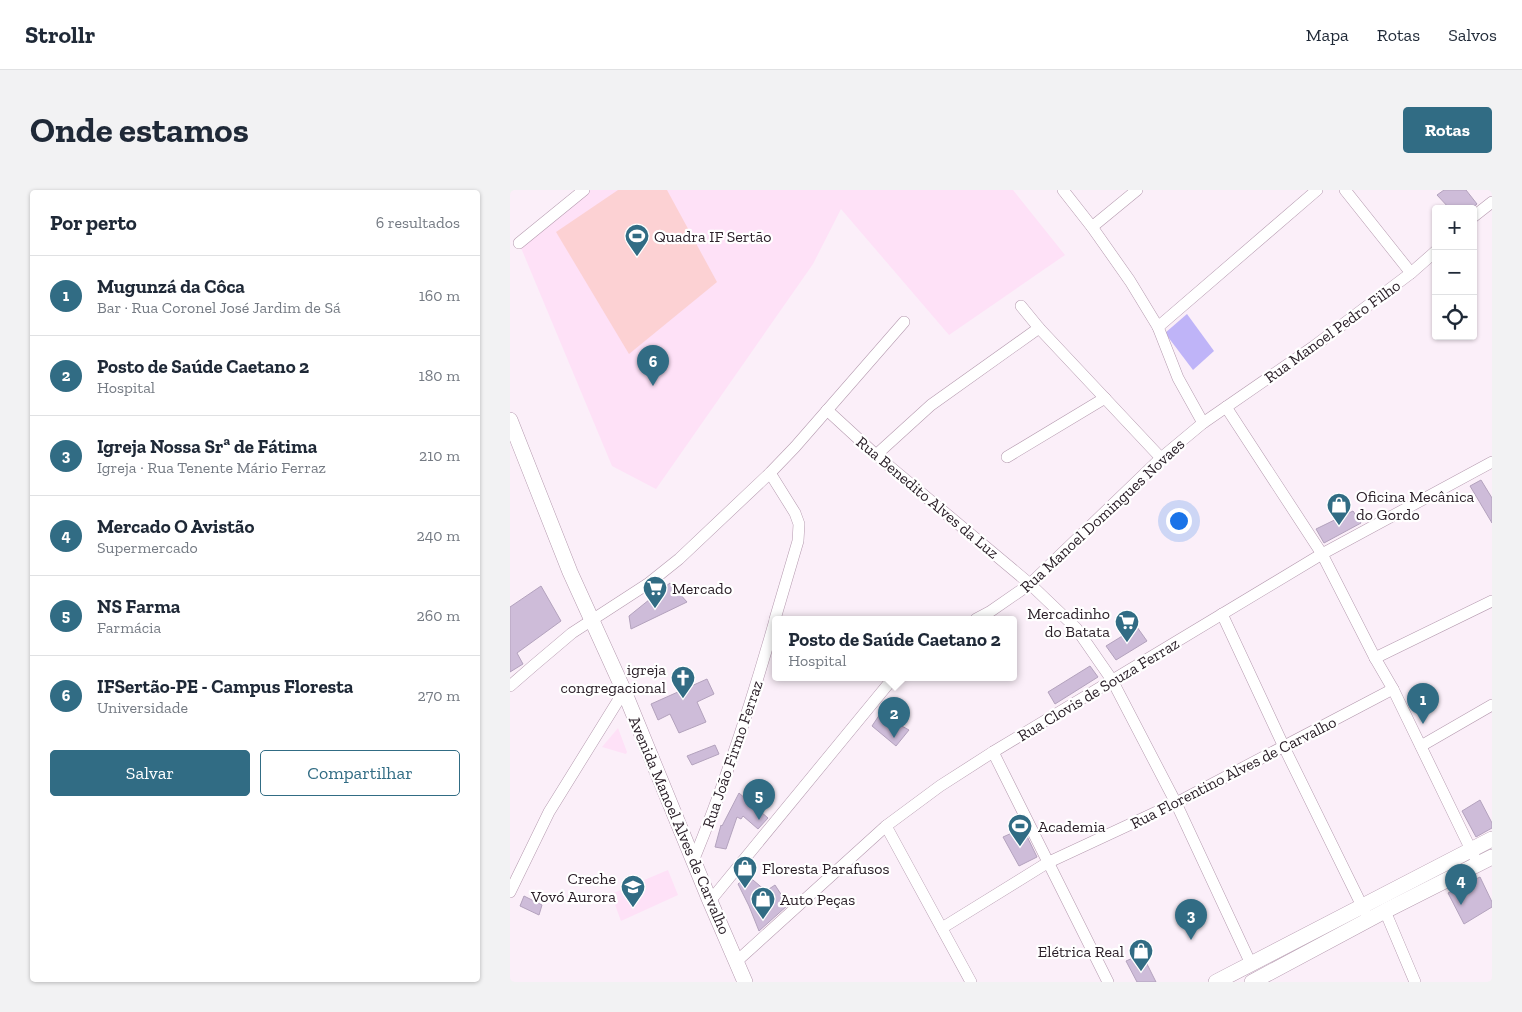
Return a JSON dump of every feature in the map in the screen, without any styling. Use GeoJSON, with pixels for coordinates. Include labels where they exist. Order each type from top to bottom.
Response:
{"type":"FeatureCollection","features":[{"type":"Feature","properties":{"kind":"main road","name":"Avenida Manoel Alves de Carvalho"},"geometry":{"type":"LineString","coordinates":[[510,420],[570,572],[624,692],[745,982]]}},
{"type":"Feature","properties":{"kind":"main road"},"geometry":{"type":"LineString","coordinates":[[1259,980],[1471,849],[1492,839]]}},
{"type":"Feature","properties":{"kind":"main road"},"geometry":{"type":"LineString","coordinates":[[1216,982],[1366,913],[1385,911],[1492,857]]}},
{"type":"Feature","properties":{"kind":"street"},"geometry":{"type":"LineString","coordinates":[[519,243],[584,190]]}},
{"type":"Feature","properties":{"kind":"street"},"geometry":{"type":"LineString","coordinates":[[1063,190],[1092,227],[1158,327],[1178,378],[1203,423]]}},
{"type":"Feature","properties":{"kind":"street"},"geometry":{"type":"LineString","coordinates":[[1092,227],[1137,190]]}},
{"type":"Feature","properties":{"kind":"street"},"geometry":{"type":"LineString","coordinates":[[1158,327],[1317,190]]}},
{"type":"Feature","properties":{"kind":"street"},"geometry":{"type":"LineString","coordinates":[[1345,190],[1411,273]]}},
{"type":"Feature","properties":{"kind":"street"},"geometry":{"type":"LineString","coordinates":[[1477,214],[1492,202]]}},
{"type":"Feature","properties":{"kind":"street","name":"Rua Manoel Pedro Filho"},"geometry":{"type":"LineString","coordinates":[[1226,407],[1313,347],[1411,273],[1432,255]]}},
{"type":"Feature","properties":{"kind":"street"},"geometry":{"type":"LineString","coordinates":[[1021,306],[1039,328],[1161,458]]}},
{"type":"Feature","properties":{"kind":"street"},"geometry":{"type":"LineString","coordinates":[[510,686],[572,633],[649,583],[679,559],[770,473],[904,322]]}},
{"type":"Feature","properties":{"kind":"street"},"geometry":{"type":"LineString","coordinates":[[876,454],[931,405],[1039,328]]}},
{"type":"Feature","properties":{"kind":"street"},"geometry":{"type":"LineString","coordinates":[[1007,457],[1105,398]]}},
{"type":"Feature","properties":{"kind":"street"},"geometry":{"type":"LineString","coordinates":[[1226,407],[1322,554],[1375,658],[1393,689],[1478,865]]}},
{"type":"Feature","properties":{"kind":"street","name":"Rua Manoel Domingues Novaes"},"geometry":{"type":"LineString","coordinates":[[982,616],[1030,584],[1161,458],[1203,423],[1226,407]]}},
{"type":"Feature","properties":{"kind":"street","name":"Rua Benedito Alves da Luz"},"geometry":{"type":"LineString","coordinates":[[827,410],[876,454],[1030,584],[1076,628],[1112,680],[1176,803],[1252,964]]}},
{"type":"Feature","properties":{"kind":"street","name":"Rua Clovis de Souza Ferraz"},"geometry":{"type":"LineString","coordinates":[[737,961],[886,826],[940,786],[992,752],[1322,554],[1492,462]]}},
{"type":"Feature","properties":{"kind":"street","name":"Rua João Firmo Ferraz"},"geometry":{"type":"LineString","coordinates":[[770,473],[795,513],[799,524],[798,541],[776,616]]}},
{"type":"Feature","properties":{"kind":"street"},"geometry":{"type":"LineString","coordinates":[[1375,658],[1492,601]]}},
{"type":"Feature","properties":{"kind":"street"},"geometry":{"type":"LineString","coordinates":[[1222,614],[1284,747],[1366,913]]}},
{"type":"Feature","properties":{"kind":"street","name":"Rua João Firmo Ferraz"},"geometry":{"type":"LineString","coordinates":[[694,859],[716,805],[772,631]]}},
{"type":"Feature","properties":{"kind":"street"},"geometry":{"type":"LineString","coordinates":[[710,901],[891,681]]}},
{"type":"Feature","properties":{"kind":"street","name":"Rua Florentino Alves de Carvalho"},"geometry":{"type":"LineString","coordinates":[[942,928],[1047,862],[1176,803],[1393,689]]}},
{"type":"Feature","properties":{"kind":"street"},"geometry":{"type":"LineString","coordinates":[[510,892],[549,812],[624,692]]}},
{"type":"Feature","properties":{"kind":"street"},"geometry":{"type":"LineString","coordinates":[[1421,746],[1492,705]]}},
{"type":"Feature","properties":{"kind":"street"},"geometry":{"type":"LineString","coordinates":[[992,752],[1108,982]]}},
{"type":"Feature","properties":{"kind":"street"},"geometry":{"type":"LineString","coordinates":[[886,826],[971,982]]}},
{"type":"Feature","properties":{"kind":"street"},"geometry":{"type":"LineString","coordinates":[[1385,911],[1415,982]]}},
{"type":"Feature","properties":{"kind":"shaded area"},"geometry":{"type":"Polygon","coordinates":[[[586,190],[1013,190],[1065,255],[949,335],[841,209],[813,264],[656,489],[612,466],[519,243],[586,190]]]}},
{"type":"Feature","properties":{"kind":"shaded area","name":"Quadra IF Sertão"},"geometry":{"type":"Polygon","coordinates":[[[618,190],[667,190],[717,282],[629,354],[556,232],[618,190]]]}},
{"type":"Feature","properties":{"kind":"shaded area"},"geometry":{"type":"Polygon","coordinates":[[[1187,314],[1214,351],[1193,370],[1165,333],[1187,314]]]}},
{"type":"Feature","properties":{"kind":"shaded area"},"geometry":{"type":"Polygon","coordinates":[[[618,728],[627,752],[626,754],[602,747],[618,728]]]}},
{"type":"Feature","properties":{"kind":"shaded area","name":"Creche Vovó Aurora"},"geometry":{"type":"Polygon","coordinates":[[[668,870],[678,895],[621,921],[611,894],[668,870]]]}},
{"type":"Feature","properties":{"kind":"building"},"geometry":{"type":"Polygon","coordinates":[[[1444,190],[1466,190],[1477,204],[1446,205],[1437,195],[1444,190]]]}},
{"type":"Feature","properties":{"kind":"building"},"geometry":{"type":"Polygon","coordinates":[[[1481,480],[1492,498],[1492,523],[1470,486],[1481,480]]]}},
{"type":"Feature","properties":{"kind":"building","name":"Oficina Mecânica do Gordo"},"geometry":{"type":"Polygon","coordinates":[[[1353,511],[1361,523],[1324,543],[1316,529],[1353,511]]]}},
{"type":"Feature","properties":{"kind":"building","name":"Mercado"},"geometry":{"type":"Polygon","coordinates":[[[670,583],[687,602],[631,629],[629,616],[670,583]]]}},
{"type":"Feature","properties":{"kind":"building"},"geometry":{"type":"Polygon","coordinates":[[[541,586],[561,621],[517,653],[523,664],[510,672],[510,607],[541,586]]]}},
{"type":"Feature","properties":{"kind":"building","name":"Mercadinho do Batata"},"geometry":{"type":"Polygon","coordinates":[[[1137,627],[1147,641],[1116,660],[1106,646],[1137,627]]]}},
{"type":"Feature","properties":{"kind":"building"},"geometry":{"type":"Polygon","coordinates":[[[1090,666],[1098,677],[1055,704],[1048,692],[1090,666]]]}},
{"type":"Feature","properties":{"kind":"building","name":"igreja congregacional"},"geometry":{"type":"Polygon","coordinates":[[[707,679],[714,694],[697,702],[706,722],[679,733],[670,714],[658,720],[651,704],[707,679]]]}},
{"type":"Feature","properties":{"kind":"building"},"geometry":{"type":"Polygon","coordinates":[[[880,714],[909,730],[896,746],[872,726],[880,714]]]}},
{"type":"Feature","properties":{"kind":"building"},"geometry":{"type":"Polygon","coordinates":[[[715,745],[719,754],[692,765],[687,756],[715,745]]]}},
{"type":"Feature","properties":{"kind":"building"},"geometry":{"type":"Polygon","coordinates":[[[739,793],[768,818],[758,829],[743,816],[741,819],[737,817],[726,849],[715,847],[721,825],[739,793]]]}},
{"type":"Feature","properties":{"kind":"building"},"geometry":{"type":"Polygon","coordinates":[[[1480,800],[1492,823],[1492,828],[1476,837],[1462,811],[1480,800]]]}},
{"type":"Feature","properties":{"kind":"building","name":"Academia"},"geometry":{"type":"Polygon","coordinates":[[[1023,828],[1037,857],[1019,866],[1003,837],[1023,828]]]}},
{"type":"Feature","properties":{"kind":"building","name":"Auto Peças"},"geometry":{"type":"Polygon","coordinates":[[[747,875],[766,891],[775,885],[788,905],[759,931],[738,884],[747,875]]]}},
{"type":"Feature","properties":{"kind":"building"},"geometry":{"type":"Polygon","coordinates":[[[1480,877],[1492,902],[1492,907],[1464,924],[1448,893],[1480,877]]]}},
{"type":"Feature","properties":{"kind":"building"},"geometry":{"type":"Polygon","coordinates":[[[524,896],[542,905],[539,915],[520,906],[524,896]]]}},
{"type":"Feature","properties":{"kind":"building","name":"Elétrica Real"},"geometry":{"type":"Polygon","coordinates":[[[1142,954],[1156,982],[1137,982],[1126,961],[1142,954]]]}},
{"type":"Feature","properties":{"kind":"place","name":"Quadra IF Sertão"},"geometry":{"type":"Point","coordinates":[637,257]}},
{"type":"Feature","properties":{"kind":"place","name":"IFSertão-PE - Campus Floresta"},"geometry":{"type":"Point","coordinates":[653,386]}},
{"type":"Feature","properties":{"kind":"place","name":"Oficina Mecânica do Gordo"},"geometry":{"type":"Point","coordinates":[1339,526]}},
{"type":"Feature","properties":{"kind":"place","name":"Mercado"},"geometry":{"type":"Point","coordinates":[655,609]}},
{"type":"Feature","properties":{"kind":"place","name":"Mercadinho do Batata"},"geometry":{"type":"Point","coordinates":[1127,643]}},
{"type":"Feature","properties":{"kind":"place","name":"igreja congregacional"},"geometry":{"type":"Point","coordinates":[683,699]}},
{"type":"Feature","properties":{"kind":"place","name":"Mugunzá da Côca"},"geometry":{"type":"Point","coordinates":[1423,724]}},
{"type":"Feature","properties":{"kind":"place","name":"Posto de Saúde Caetano 2"},"geometry":{"type":"Point","coordinates":[894,738]}},
{"type":"Feature","properties":{"kind":"place","name":"NS Farma"},"geometry":{"type":"Point","coordinates":[759,820]}},
{"type":"Feature","properties":{"kind":"place","name":"Academia"},"geometry":{"type":"Point","coordinates":[1020,847]}},
{"type":"Feature","properties":{"kind":"place","name":"Floresta Parafusos"},"geometry":{"type":"Point","coordinates":[745,889]}},
{"type":"Feature","properties":{"kind":"place","name":"Mercado O Avistão"},"geometry":{"type":"Point","coordinates":[1461,905]}},
{"type":"Feature","properties":{"kind":"place","name":"Creche Vovó Aurora"},"geometry":{"type":"Point","coordinates":[633,908]}},
{"type":"Feature","properties":{"kind":"place","name":"Auto Peças"},"geometry":{"type":"Point","coordinates":[763,920]}},
{"type":"Feature","properties":{"kind":"place","name":"Igreja Nossa Srª de Fátima"},"geometry":{"type":"Point","coordinates":[1191,940]}},
{"type":"Feature","properties":{"kind":"place","name":"Elétrica Real"},"geometry":{"type":"Point","coordinates":[1141,972]}}]}
